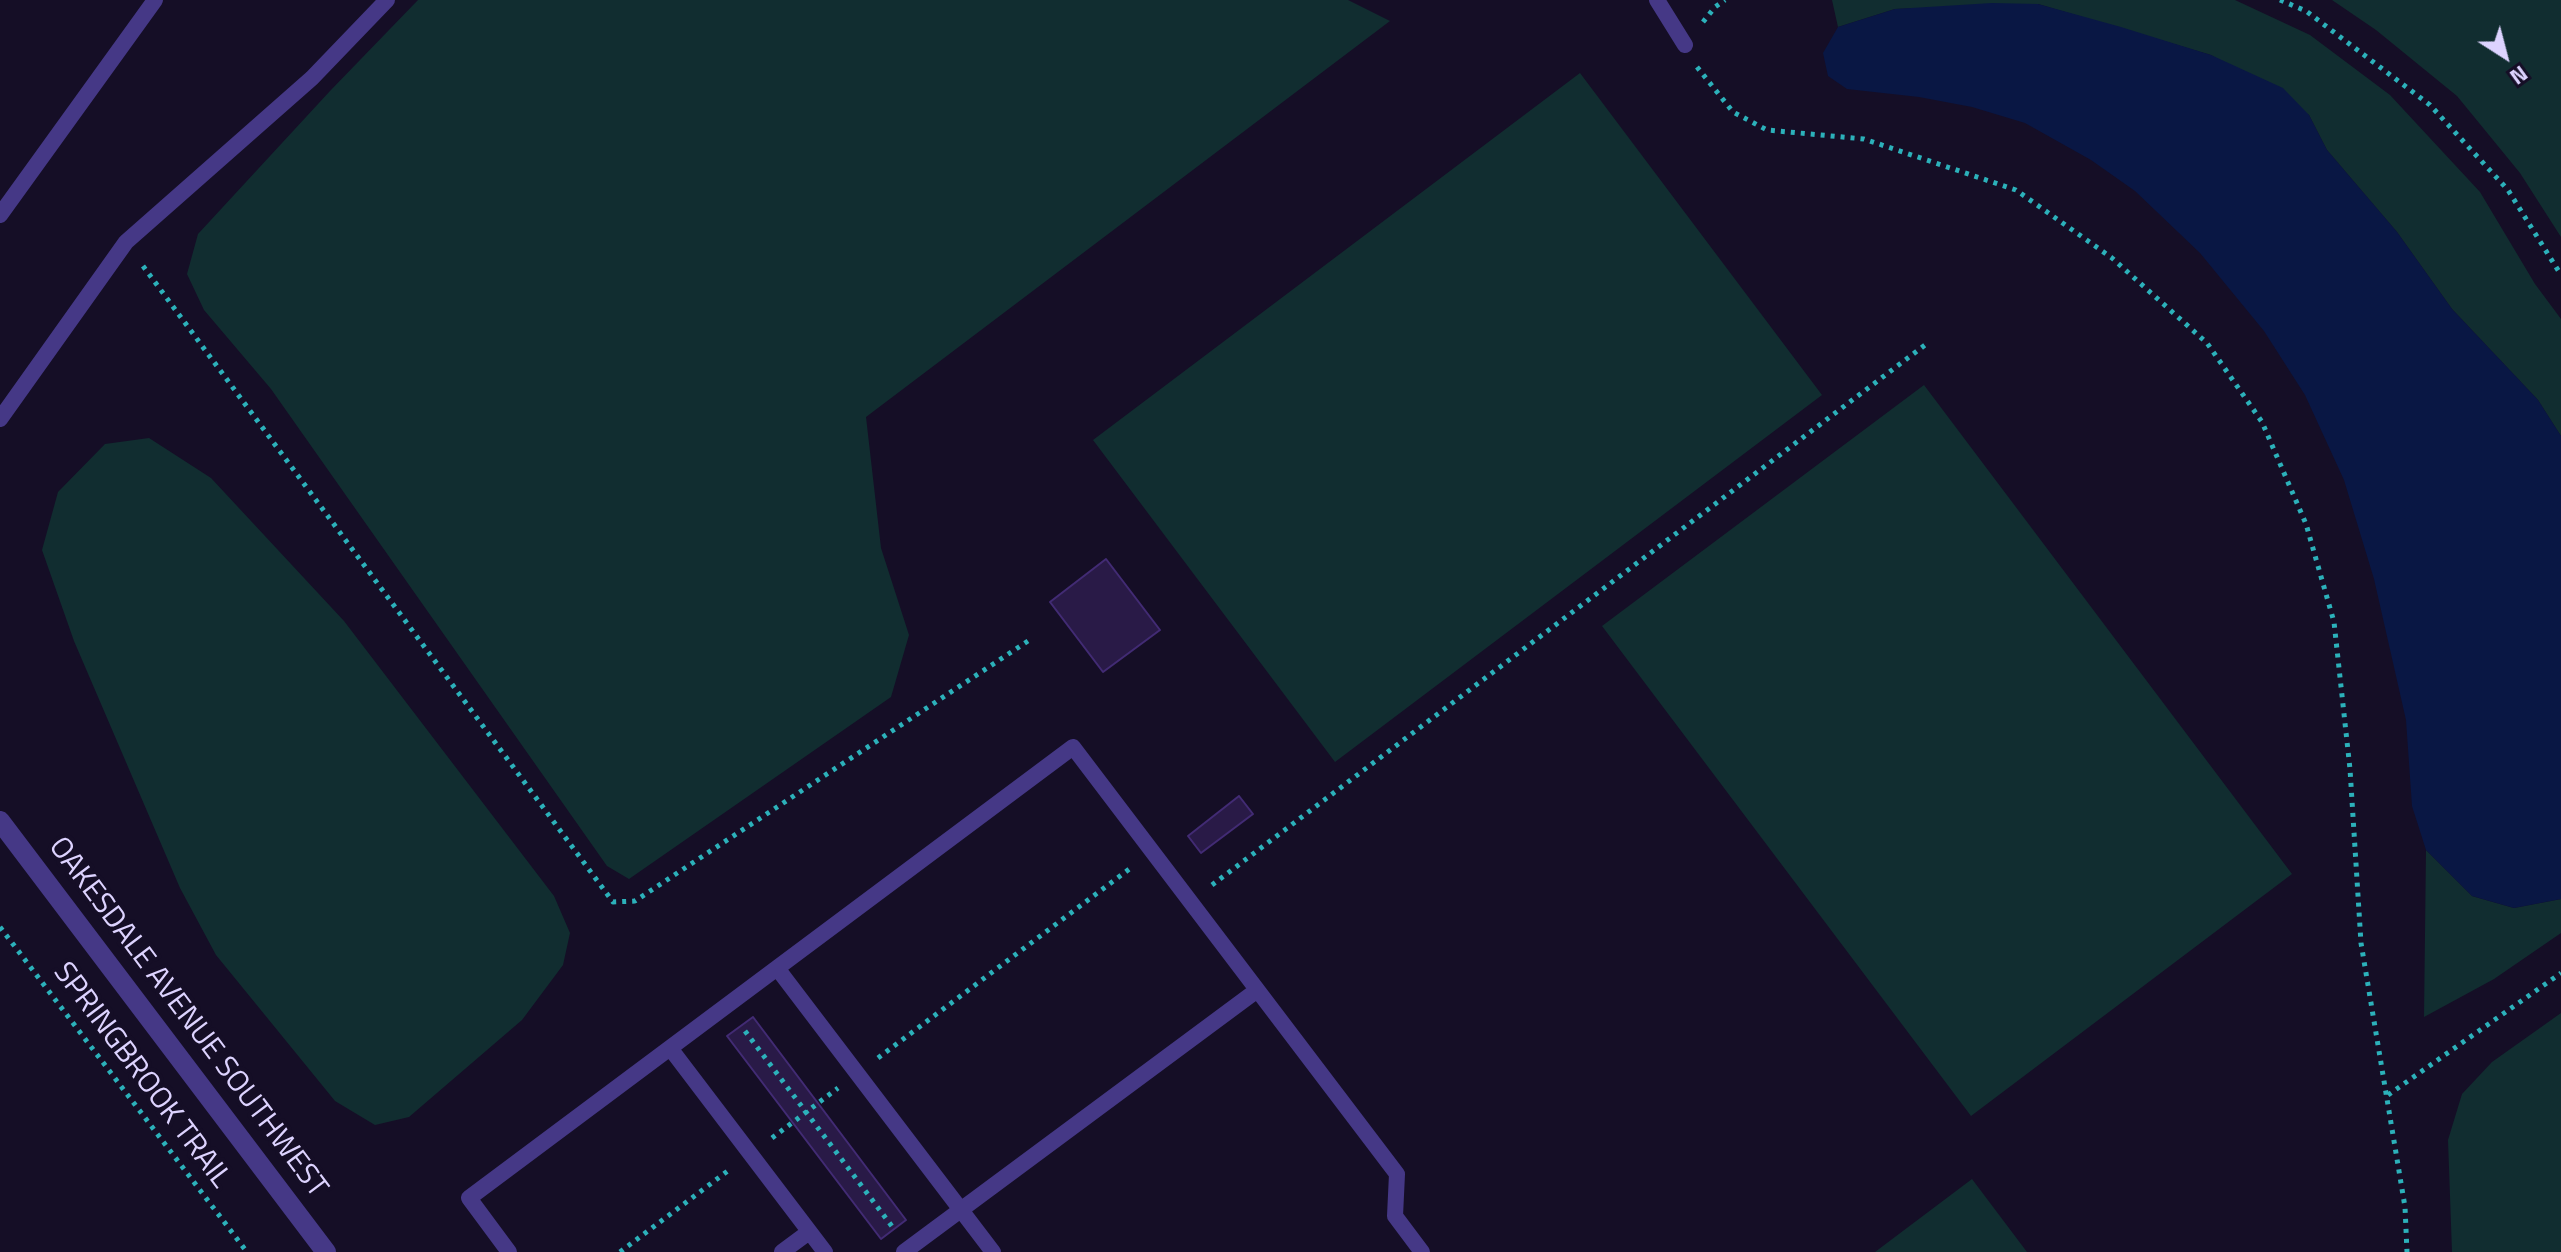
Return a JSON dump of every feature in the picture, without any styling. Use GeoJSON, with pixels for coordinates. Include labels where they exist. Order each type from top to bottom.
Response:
{"type":"FeatureCollection","features":[{"type":"Feature","properties":{"kind":"street","name":"OAKESDALE AVENUE SOUTHWEST"},"geometry":{"type":"LineString","coordinates":[[0,821],[326,1252]]}},
{"type":"Feature","properties":{"kind":"lane"},"geometry":{"type":"LineString","coordinates":[[0,215],[155,0]]}},
{"type":"Feature","properties":{"kind":"lane"},"geometry":{"type":"LineString","coordinates":[[0,419],[126,242],[312,78],[387,0]]}},
{"type":"Feature","properties":{"kind":"lane"},"geometry":{"type":"LineString","coordinates":[[1657,0],[1685,45]]}},
{"type":"Feature","properties":{"kind":"lane"},"geometry":{"type":"LineString","coordinates":[[509,1252],[469,1198],[1073,747],[1397,1174],[1395,1216],[1422,1252]]}},
{"type":"Feature","properties":{"kind":"lane"},"geometry":{"type":"LineString","coordinates":[[777,968],[993,1252]]}},
{"type":"Feature","properties":{"kind":"lane"},"geometry":{"type":"LineString","coordinates":[[906,1250],[1256,991]]}},
{"type":"Feature","properties":{"kind":"lane"},"geometry":{"type":"LineString","coordinates":[[670,1048],[825,1252]]}},
{"type":"Feature","properties":{"kind":"lane"},"geometry":{"type":"LineString","coordinates":[[782,1252],[809,1232]]}},
{"type":"Feature","properties":{"kind":"path"},"geometry":{"type":"LineString","coordinates":[[2280,0],[2306,11],[2430,105],[2508,190],[2561,275]]}},
{"type":"Feature","properties":{"kind":"path"},"geometry":{"type":"LineString","coordinates":[[1685,45],[1701,74],[1733,112],[1767,130],[1864,139],[2016,190],[2112,258],[2207,343],[2262,422],[2306,524],[2334,622],[2350,769],[2361,943],[2405,1207],[2407,1252]]}},
{"type":"Feature","properties":{"kind":"path"},"geometry":{"type":"LineString","coordinates":[[126,242],[613,902],[635,901],[1031,639]]}},
{"type":"Feature","properties":{"kind":"path"},"geometry":{"type":"LineString","coordinates":[[1189,902],[1925,345]]}},
{"type":"Feature","properties":{"kind":"path"},"geometry":{"type":"LineString","coordinates":[[620,1252],[1151,852]]}},
{"type":"Feature","properties":{"kind":"path","name":"SPRINGBROOK TRAIL"},"geometry":{"type":"LineString","coordinates":[[0,927],[247,1252]]}},
{"type":"Feature","properties":{"kind":"path"},"geometry":{"type":"LineString","coordinates":[[2387,1096],[2561,973]]}},
{"type":"Feature","properties":{"kind":"path"},"geometry":{"type":"LineString","coordinates":[[745,1031],[906,1250]]}},
{"type":"Feature","properties":{"kind":"green space"},"geometry":{"type":"Polygon","coordinates":[[[418,0],[1348,0],[1390,21],[866,417],[881,548],[909,635],[891,697],[629,879],[607,866],[271,389],[204,310],[187,274],[198,234],[418,0]]]}},
{"type":"Feature","properties":{"kind":"green space"},"geometry":{"type":"Polygon","coordinates":[[[1832,0],[2235,0],[2310,35],[2390,95],[2480,192],[2535,284],[2561,319],[2561,436],[2538,400],[2452,309],[2397,232],[2327,150],[2309,115],[2211,55],[2038,4],[1895,9],[1838,27],[1832,0]]]}},
{"type":"Feature","properties":{"kind":"green space"},"geometry":{"type":"Polygon","coordinates":[[[2332,0],[2561,0],[2561,237],[2520,173],[2457,96],[2376,30],[2332,0]]]}},
{"type":"Feature","properties":{"kind":"green space"},"geometry":{"type":"Polygon","coordinates":[[[1580,73],[1822,395],[1335,762],[1093,440],[1580,73]]]}},
{"type":"Feature","properties":{"kind":"green space"},"geometry":{"type":"Polygon","coordinates":[[[1924,385],[2292,874],[1971,1116],[1602,626],[1924,385]]]}},
{"type":"Feature","properties":{"kind":"green space"},"geometry":{"type":"Polygon","coordinates":[[[149,438],[211,478],[344,621],[554,896],[570,933],[563,965],[522,1020],[409,1117],[375,1125],[335,1101],[216,955],[180,888],[74,641],[42,550],[58,492],[105,444],[149,438]]]}},
{"type":"Feature","properties":{"kind":"green space"},"geometry":{"type":"Polygon","coordinates":[[[2426,850],[2472,896],[2514,908],[2561,899],[2561,933],[2494,979],[2424,1017],[2426,850]]]}},
{"type":"Feature","properties":{"kind":"green space"},"geometry":{"type":"Polygon","coordinates":[[[2561,1013],[2561,1252],[2452,1252],[2448,1140],[2462,1094],[2492,1062],[2561,1013]]]}},
{"type":"Feature","properties":{"kind":"green space"},"geometry":{"type":"Polygon","coordinates":[[[1972,1179],[2027,1252],[1875,1252],[1972,1179]]]}},
{"type":"Feature","properties":{"kind":"water"},"geometry":{"type":"Polygon","coordinates":[[[1992,3],[2038,4],[2121,27],[2211,55],[2283,88],[2309,115],[2327,150],[2397,232],[2452,309],[2538,400],[2561,436],[2561,899],[2514,908],[2472,896],[2426,850],[2412,806],[2406,720],[2374,579],[2344,480],[2305,395],[2264,331],[2200,253],[2135,191],[2091,160],[2025,123],[1972,107],[1847,89],[1828,76],[1823,53],[1838,27],[1895,9],[1992,3]]]}},
{"type":"Feature","properties":{"kind":"building"},"geometry":{"type":"Polygon","coordinates":[[[1106,559],[1160,630],[1103,672],[1050,602],[1106,559]]]}},
{"type":"Feature","properties":{"kind":"building"},"geometry":{"type":"Polygon","coordinates":[[[1239,796],[1253,814],[1201,853],[1188,836],[1239,796]]]}},
{"type":"Feature","properties":{"kind":"building"},"geometry":{"type":"Polygon","coordinates":[[[753,1017],[906,1220],[881,1239],[727,1036],[753,1017]]]}}]}
